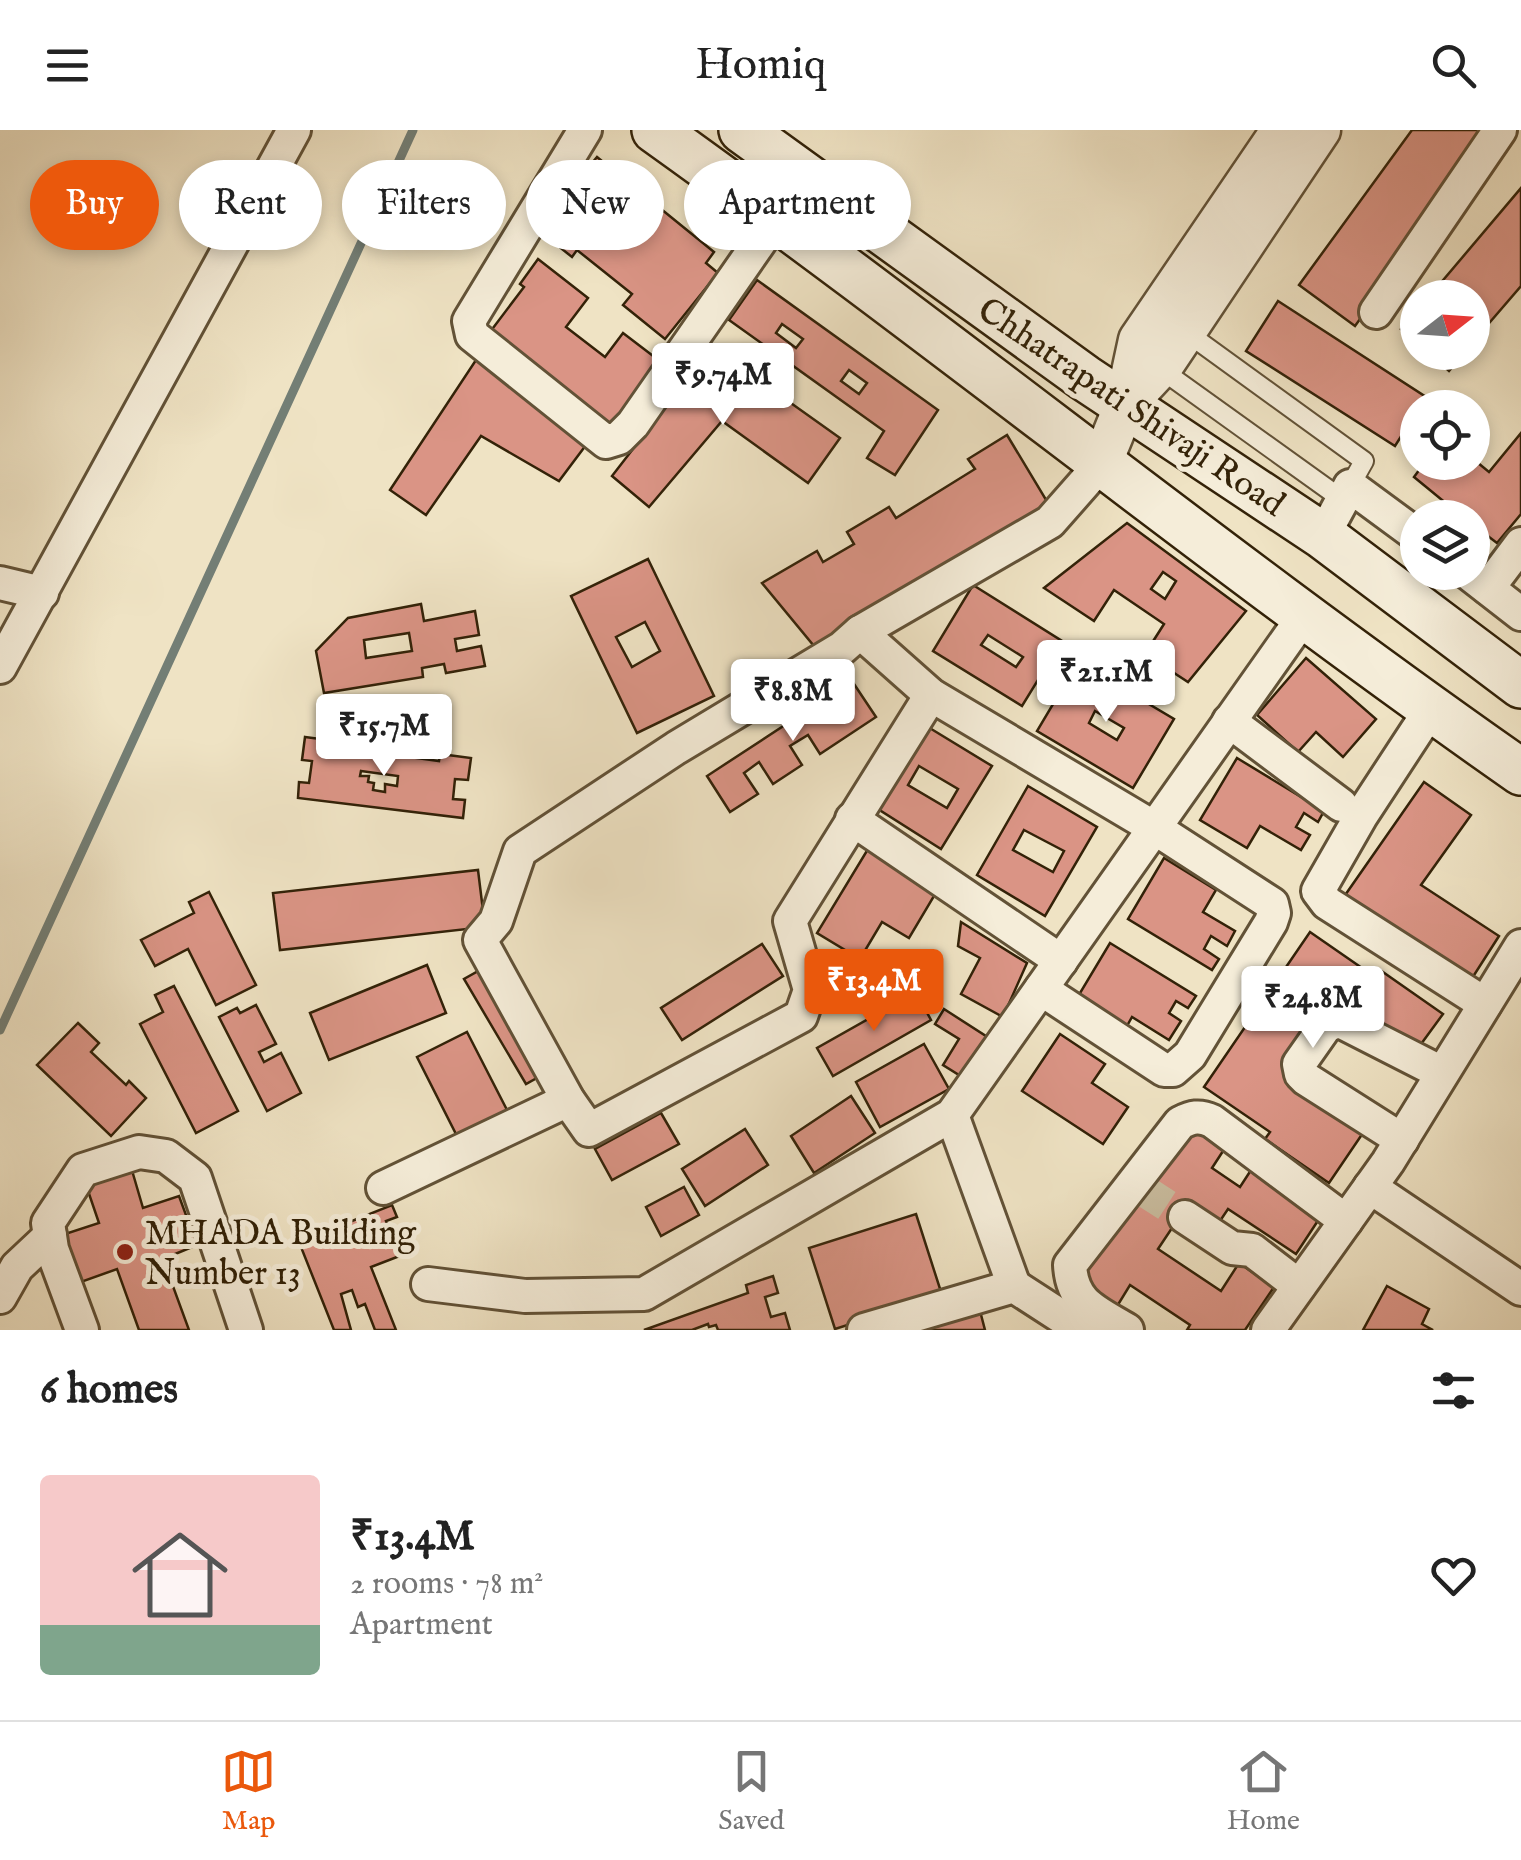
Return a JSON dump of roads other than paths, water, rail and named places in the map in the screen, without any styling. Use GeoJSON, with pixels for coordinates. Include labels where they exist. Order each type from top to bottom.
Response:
{"type":"FeatureCollection","features":[{"type":"Feature","properties":{"kind":"main road"},"geometry":{"type":"LineString","coordinates":[[655,130],[697,160]]}},
{"type":"Feature","properties":{"kind":"main road","name":"Chhatrapati Shivaji Road"},"geometry":{"type":"LineString","coordinates":[[742,130],[1126,405],[1339,508],[1521,685]]}},
{"type":"Feature","properties":{"kind":"main road"},"geometry":{"type":"LineString","coordinates":[[820,250],[1304,616],[1521,772]]}},
{"type":"Feature","properties":{"kind":"street"},"geometry":{"type":"LineString","coordinates":[[0,667],[294,130]]}},
{"type":"Feature","properties":{"kind":"street"},"geometry":{"type":"LineString","coordinates":[[585,130],[470,320],[472,335],[606,442],[619,438],[633,424],[754,250]]}},
{"type":"Feature","properties":{"kind":"street"},"geometry":{"type":"LineString","coordinates":[[931,694],[790,920],[810,990],[801,1016],[588,1130],[480,940],[496,921],[520,850],[676,748],[842,648],[860,632],[1050,522],[1101,464],[1126,405],[1139,340],[1282,130]]}},
{"type":"Feature","properties":{"kind":"street"},"geometry":{"type":"LineString","coordinates":[[1126,405],[1185,332],[1320,130]]}},
{"type":"Feature","properties":{"kind":"street"},"geometry":{"type":"LineString","coordinates":[[1376,312],[1500,130]]}},
{"type":"Feature","properties":{"kind":"street"},"geometry":{"type":"LineString","coordinates":[[1339,508],[1400,530]]}},
{"type":"Feature","properties":{"kind":"street"},"geometry":{"type":"LineString","coordinates":[[1490,569],[1521,544]]}},
{"type":"Feature","properties":{"kind":"street"},"geometry":{"type":"LineString","coordinates":[[0,583],[42,593]]}},
{"type":"Feature","properties":{"kind":"street"},"geometry":{"type":"LineString","coordinates":[[1490,590],[1521,614]]}},
{"type":"Feature","properties":{"kind":"street"},"geometry":{"type":"LineString","coordinates":[[428,1284],[525,1296],[644,1294],[952,1114],[1304,616]]}},
{"type":"Feature","properties":{"kind":"street"},"geometry":{"type":"LineString","coordinates":[[860,632],[931,694],[1154,827],[1272,904],[1274,914],[1190,1055],[1173,1070],[1164,1070],[1036,996]]}},
{"type":"Feature","properties":{"kind":"street"},"geometry":{"type":"LineString","coordinates":[[1431,709],[1318,890],[1327,903],[1485,1004]]}},
{"type":"Feature","properties":{"kind":"street"},"geometry":{"type":"LineString","coordinates":[[1229,722],[1341,805]]}},
{"type":"Feature","properties":{"kind":"street"},"geometry":{"type":"LineString","coordinates":[[852,819],[1061,960]]}},
{"type":"Feature","properties":{"kind":"street"},"geometry":{"type":"LineString","coordinates":[[1268,1330],[1339,1216],[1370,1187],[1402,1140],[1521,946]]}},
{"type":"Feature","properties":{"kind":"street"},"geometry":{"type":"LineString","coordinates":[[1036,996],[1151,1082]]}},
{"type":"Feature","properties":{"kind":"street"},"geometry":{"type":"LineString","coordinates":[[1402,1140],[1306,1080],[1299,1064],[1324,1026],[1338,1020],[1442,1073]]}},
{"type":"Feature","properties":{"kind":"street"},"geometry":{"type":"LineString","coordinates":[[383,1188],[568,1100]]}},
{"type":"Feature","properties":{"kind":"street"},"geometry":{"type":"LineString","coordinates":[[952,1114],[1014,1286],[1082,1330]]}},
{"type":"Feature","properties":{"kind":"street"},"geometry":{"type":"LineString","coordinates":[[1127,1330],[1087,1306],[1074,1292],[1070,1265],[1136,1186],[1180,1123],[1202,1116],[1339,1216]]}},
{"type":"Feature","properties":{"kind":"street"},"geometry":{"type":"LineString","coordinates":[[82,1330],[48,1223],[83,1170],[140,1152],[166,1156],[195,1178],[246,1330]]}},
{"type":"Feature","properties":{"kind":"street"},"geometry":{"type":"LineString","coordinates":[[1370,1187],[1521,1289]]}},
{"type":"Feature","properties":{"kind":"street"},"geometry":{"type":"LineString","coordinates":[[1185,1217],[1232,1248],[1252,1250],[1295,1283]]}},
{"type":"Feature","properties":{"kind":"street"},"geometry":{"type":"LineString","coordinates":[[0,1297],[16,1267],[50,1236]]}},
{"type":"Feature","properties":{"kind":"street"},"geometry":{"type":"LineString","coordinates":[[1259,1330],[1295,1283]]}},
{"type":"Feature","properties":{"kind":"street"},"geometry":{"type":"LineString","coordinates":[[864,1330],[1014,1286]]}},
{"type":"Feature","properties":{"kind":"lane"},"geometry":{"type":"LineString","coordinates":[[1159,368],[1339,508],[1364,461],[1185,332]]}},
{"type":"Feature","properties":{"kind":"waterway"},"geometry":{"type":"LineString","coordinates":[[0,1030],[413,130]]}},
{"type":"Feature","properties":{"kind":"tunnel"},"geometry":{"type":"LineString","coordinates":[[1140,1188],[1185,1217]]}},
{"type":"Feature","properties":{"kind":"place","name":"MHADA Building Number 13"},"geometry":{"type":"Point","coordinates":[125,1252]}}]}
